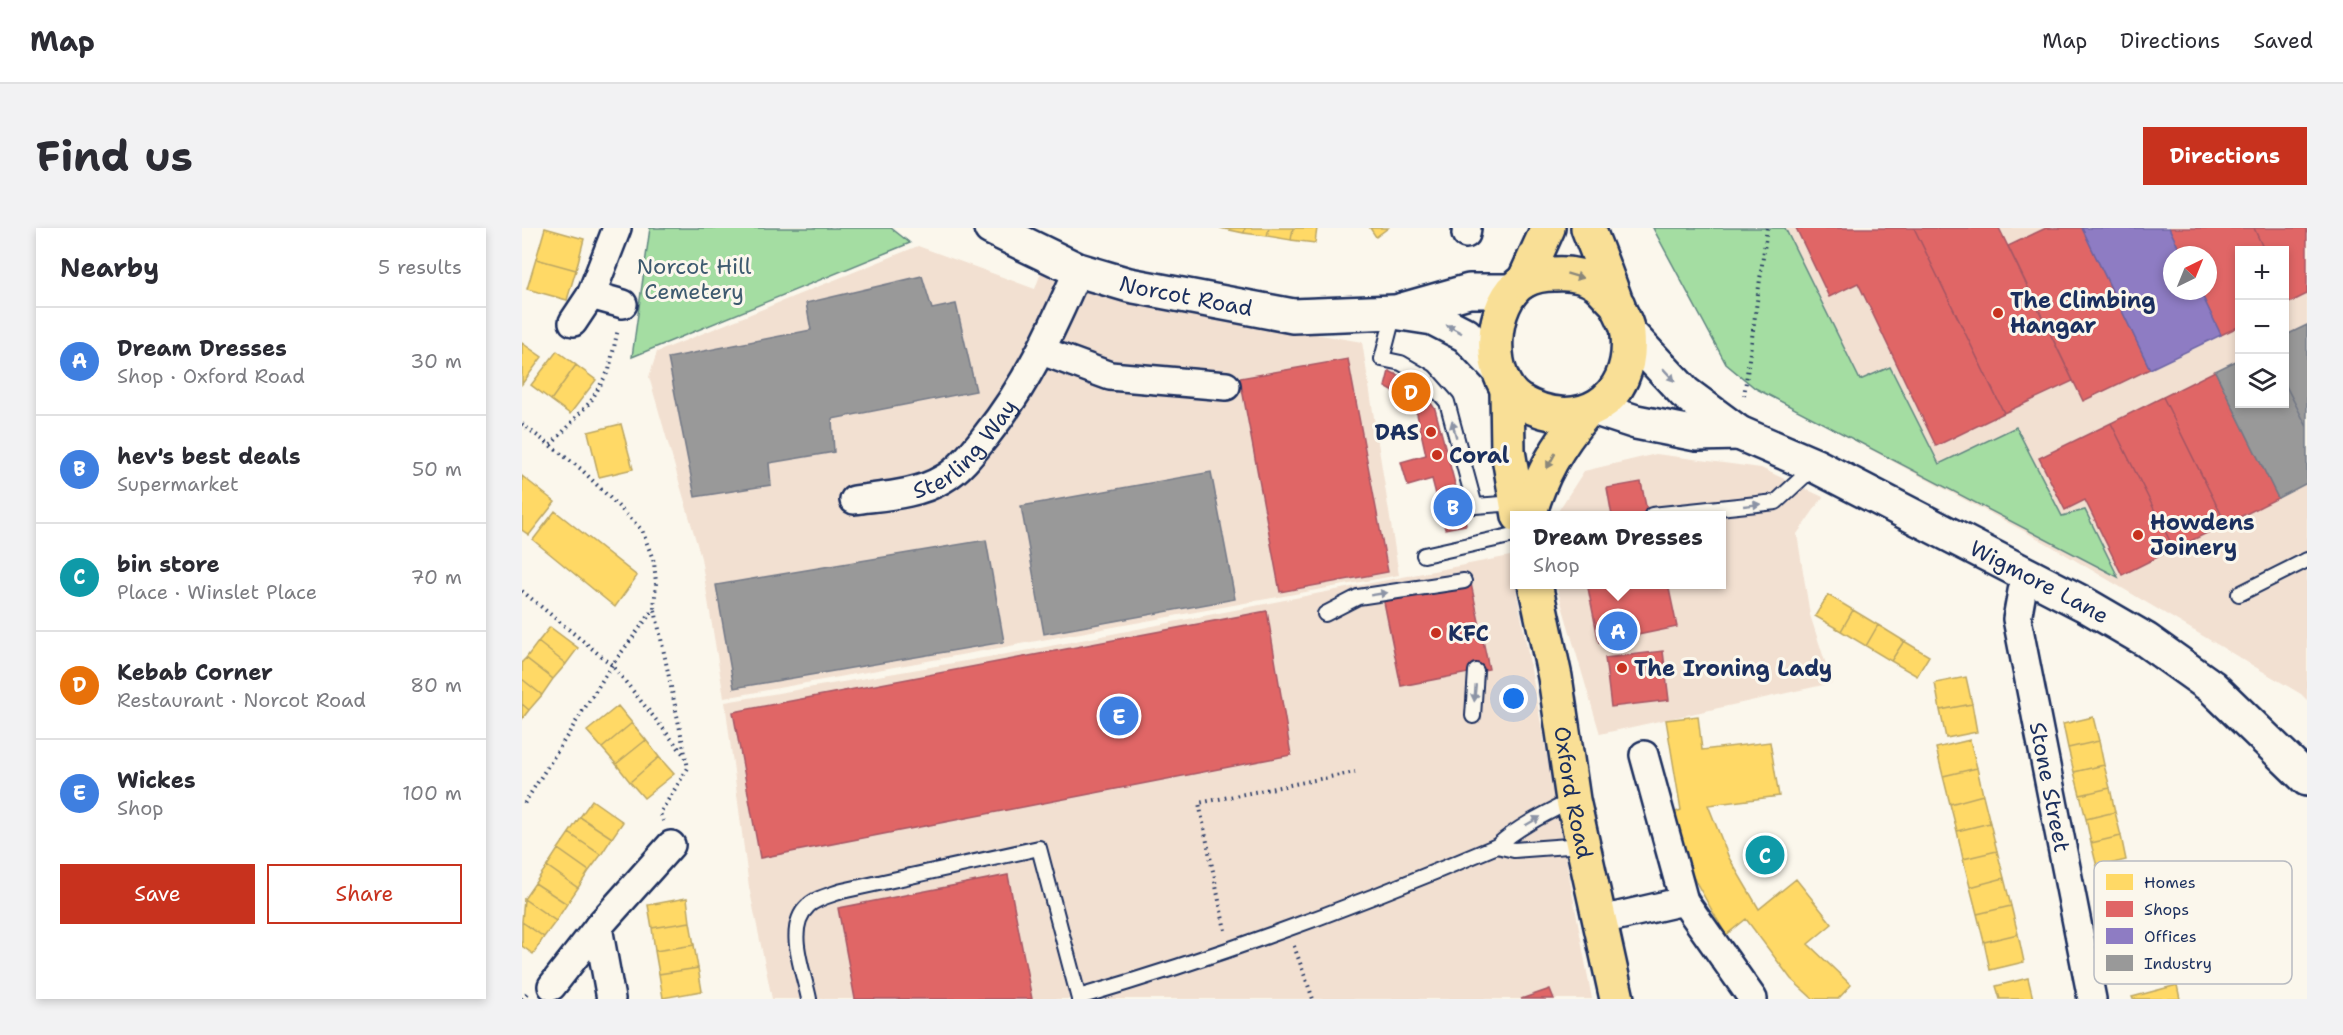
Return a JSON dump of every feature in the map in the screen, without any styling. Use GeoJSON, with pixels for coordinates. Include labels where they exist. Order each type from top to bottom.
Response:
{"type":"FeatureCollection","features":[{"type":"Feature","properties":{"kind":"main road"},"geometry":{"type":"LineString","coordinates":[[1519,511],[1508,451],[1502,379],[1495,347],[1497,331],[1548,228]]}},
{"type":"Feature","properties":{"kind":"main road"},"geometry":{"type":"LineString","coordinates":[[1523,511],[1562,441],[1617,388],[1628,362],[1623,319],[1588,228]]}},
{"type":"Feature","properties":{"kind":"main road"},"geometry":{"type":"LineString","coordinates":[[1518,286],[1570,273],[1597,284],[1623,319]]}},
{"type":"Feature","properties":{"kind":"main road"},"geometry":{"type":"LineString","coordinates":[[1502,379],[1519,400],[1542,411],[1569,415],[1591,411]]}},
{"type":"Feature","properties":{"kind":"main road","name":"Oxford Road"},"geometry":{"type":"LineString","coordinates":[[1537,589],[1555,677],[1573,800],[1617,999]]}},
{"type":"Feature","properties":{"kind":"street"},"geometry":{"type":"LineString","coordinates":[[573,322],[591,295],[617,228]]}},
{"type":"Feature","properties":{"kind":"street","name":"Norcot Road"},"geometry":{"type":"LineString","coordinates":[[991,228],[1078,270],[1129,285],[1293,316],[1394,312],[1433,318],[1466,335],[1502,379]]}},
{"type":"Feature","properties":{"kind":"street","name":"Sterling Way"},"geometry":{"type":"LineString","coordinates":[[854,500],[905,493],[943,480],[972,452],[1011,405],[1042,351],[1078,270]]}},
{"type":"Feature","properties":{"kind":"street","name":"Norcot Road"},"geometry":{"type":"LineString","coordinates":[[1394,312],[1469,291],[1518,286]]}},
{"type":"Feature","properties":{"kind":"street"},"geometry":{"type":"LineString","coordinates":[[591,295],[623,304]]}},
{"type":"Feature","properties":{"kind":"street","name":"Wigmore Lane"},"geometry":{"type":"LineString","coordinates":[[1623,319],[1685,393],[1739,433],[1816,466],[2084,604],[2177,662],[2244,716],[2307,779]]}},
{"type":"Feature","properties":{"kind":"street"},"geometry":{"type":"LineString","coordinates":[[1042,351],[1110,376],[1226,386]]}},
{"type":"Feature","properties":{"kind":"street","name":"Wigmore Lane"},"geometry":{"type":"LineString","coordinates":[[1591,411],[1697,434],[1739,433]]}},
{"type":"Feature","properties":{"kind":"street","name":"Stone Street"},"geometry":{"type":"LineString","coordinates":[[2025,575],[2017,619],[2092,999]]}},
{"type":"Feature","properties":{"kind":"street"},"geometry":{"type":"LineString","coordinates":[[1644,755],[1684,902],[1753,999]]}},
{"type":"Feature","properties":{"kind":"street"},"geometry":{"type":"LineString","coordinates":[[552,986],[598,927],[671,845]]}},
{"type":"Feature","properties":{"kind":"street"},"geometry":{"type":"LineString","coordinates":[[1601,920],[1684,902]]}},
{"type":"Feature","properties":{"kind":"street"},"geometry":{"type":"LineString","coordinates":[[598,927],[611,999]]}},
{"type":"Feature","properties":{"kind":"lane"},"geometry":{"type":"LineString","coordinates":[[1394,312],[1382,359],[1401,363],[1425,377],[1447,402],[1474,506],[1510,515]]}},
{"type":"Feature","properties":{"kind":"lane"},"geometry":{"type":"LineString","coordinates":[[1690,511],[1776,502],[1816,466]]}},
{"type":"Feature","properties":{"kind":"lane"},"geometry":{"type":"LineString","coordinates":[[1424,555],[1510,521]]}},
{"type":"Feature","properties":{"kind":"lane"},"geometry":{"type":"LineString","coordinates":[[2239,594],[2307,560]]}},
{"type":"Feature","properties":{"kind":"lane"},"geometry":{"type":"LineString","coordinates":[[1325,614],[1358,597],[1464,581]]}},
{"type":"Feature","properties":{"kind":"lane"},"geometry":{"type":"LineString","coordinates":[[1473,716],[1476,671]]}},
{"type":"Feature","properties":{"kind":"lane"},"geometry":{"type":"LineString","coordinates":[[809,999],[796,927],[807,906],[816,900],[842,891],[1039,848],[1079,998],[1361,903],[1497,846],[1508,836],[1573,800]]}},
{"type":"Feature","properties":{"kind":"lane"},"geometry":{"type":"LineString","coordinates":[[1497,846],[1514,850],[1582,845]]}},
{"type":"Feature","properties":{"kind":"path"},"geometry":{"type":"LineString","coordinates":[[1744,396],[1767,228]]}},
{"type":"Feature","properties":{"kind":"path"},"geometry":{"type":"LineString","coordinates":[[551,445],[591,401],[609,370],[623,304]]}},
{"type":"Feature","properties":{"kind":"path"},"geometry":{"type":"LineString","coordinates":[[522,424],[581,469],[642,530],[654,562],[654,609],[688,768],[660,813],[671,845]]}},
{"type":"Feature","properties":{"kind":"path"},"geometry":{"type":"LineString","coordinates":[[522,591],[612,665],[686,756]]}},
{"type":"Feature","properties":{"kind":"path"},"geometry":{"type":"LineString","coordinates":[[522,807],[612,665],[654,609]]}},
{"type":"Feature","properties":{"kind":"path"},"geometry":{"type":"LineString","coordinates":[[1229,948],[1199,803],[1355,772]]}},
{"type":"Feature","properties":{"kind":"path"},"geometry":{"type":"LineString","coordinates":[[1283,949],[1293,945],[1313,999]]}},
{"type":"Feature","properties":{"kind":"shaded area"},"geometry":{"type":"Polygon","coordinates":[[[1653,228],[2307,228],[2307,700],[2301,694],[2046,543],[1755,388],[1726,364],[1653,228]]]}},
{"type":"Feature","properties":{"kind":"shaded area"},"geometry":{"type":"Polygon","coordinates":[[[918,246],[1035,289],[1043,267],[1105,298],[1362,342],[1399,575],[724,698],[701,558],[649,377],[657,352],[918,246]]]}},
{"type":"Feature","properties":{"kind":"shaded area"},"geometry":{"type":"Polygon","coordinates":[[[1656,454],[1761,468],[1823,497],[1797,534],[1810,615],[1832,683],[1600,734],[1557,589],[1726,589],[1726,511],[1558,511],[1584,471],[1656,454]]]}},
{"type":"Feature","properties":{"kind":"shaded area"},"geometry":{"type":"Polygon","coordinates":[[[1510,556],[1510,589],[1516,589],[1592,999],[772,999],[749,887],[725,702],[1030,650],[1510,556]]]}},
{"type":"Feature","properties":{"kind":"green space","name":"Norcot Hill Cemetery"},"geometry":{"type":"Polygon","coordinates":[[[650,228],[891,228],[910,243],[632,357],[650,228]]]}},
{"type":"Feature","properties":{"kind":"green space"},"geometry":{"type":"Polygon","coordinates":[[[1653,228],[1785,228],[1860,380],[1890,367],[1939,464],[2016,427],[2062,516],[2085,510],[2118,577],[1755,388],[1726,364],[1653,228]]]}},
{"type":"Feature","properties":{"kind":"building: Homes"},"geometry":{"type":"Polygon","coordinates":[[[545,228],[584,239],[576,270],[536,259],[545,228]]]}},
{"type":"Feature","properties":{"kind":"building: Homes"},"geometry":{"type":"Polygon","coordinates":[[[1220,228],[1245,228],[1244,233],[1220,228]]]}},
{"type":"Feature","properties":{"kind":"building: Homes"},"geometry":{"type":"Polygon","coordinates":[[[1245,228],[1269,228],[1267,236],[1244,233],[1245,228]]]}},
{"type":"Feature","properties":{"kind":"building: Homes"},"geometry":{"type":"Polygon","coordinates":[[[1269,228],[1293,228],[1291,240],[1267,236],[1269,228]]]}},
{"type":"Feature","properties":{"kind":"building: Homes"},"geometry":{"type":"Polygon","coordinates":[[[1293,228],[1317,228],[1315,243],[1291,240],[1293,228]]]}},
{"type":"Feature","properties":{"kind":"building: Homes"},"geometry":{"type":"Polygon","coordinates":[[[1370,228],[1388,228],[1376,237],[1370,228]]]}},
{"type":"Feature","properties":{"kind":"building: Homes"},"geometry":{"type":"Polygon","coordinates":[[[536,259],[576,270],[567,300],[527,289],[536,259]]]}},
{"type":"Feature","properties":{"kind":"building: Homes"},"geometry":{"type":"Polygon","coordinates":[[[522,343],[542,357],[522,384],[522,343]]]}},
{"type":"Feature","properties":{"kind":"building: Homes"},"geometry":{"type":"Polygon","coordinates":[[[557,351],[576,365],[551,400],[531,385],[557,351]]]}},
{"type":"Feature","properties":{"kind":"building: Homes"},"geometry":{"type":"Polygon","coordinates":[[[576,365],[596,380],[570,414],[551,400],[576,365]]]}},
{"type":"Feature","properties":{"kind":"building: Homes"},"geometry":{"type":"Polygon","coordinates":[[[621,424],[633,469],[599,477],[588,432],[621,424]]]}},
{"type":"Feature","properties":{"kind":"building: Homes"},"geometry":{"type":"Polygon","coordinates":[[[522,476],[555,502],[529,535],[522,530],[522,476]]]}},
{"type":"Feature","properties":{"kind":"building: Homes"},"geometry":{"type":"Polygon","coordinates":[[[555,511],[637,576],[615,607],[533,540],[555,511]]]}},
{"type":"Feature","properties":{"kind":"building: Homes"},"geometry":{"type":"Polygon","coordinates":[[[1828,595],[1853,610],[1841,631],[1815,616],[1828,595]]]}},
{"type":"Feature","properties":{"kind":"building: Homes"},"geometry":{"type":"Polygon","coordinates":[[[1853,610],[1878,625],[1866,646],[1841,631],[1853,610]]]}},
{"type":"Feature","properties":{"kind":"building: Homes"},"geometry":{"type":"Polygon","coordinates":[[[1878,625],[1904,641],[1891,661],[1866,646],[1878,625]]]}},
{"type":"Feature","properties":{"kind":"building: Homes"},"geometry":{"type":"Polygon","coordinates":[[[550,627],[578,648],[566,664],[538,642],[550,627]]]}},
{"type":"Feature","properties":{"kind":"building: Homes"},"geometry":{"type":"Polygon","coordinates":[[[1904,641],[1929,656],[1917,676],[1891,661],[1904,641]]]}},
{"type":"Feature","properties":{"kind":"building: Homes"},"geometry":{"type":"Polygon","coordinates":[[[538,642],[566,664],[553,679],[526,658],[538,642]]]}},
{"type":"Feature","properties":{"kind":"building: Homes"},"geometry":{"type":"Polygon","coordinates":[[[526,658],[553,679],[542,695],[522,679],[522,662],[526,658]]]}},
{"type":"Feature","properties":{"kind":"building: Homes"},"geometry":{"type":"Polygon","coordinates":[[[1966,677],[1972,704],[1940,710],[1935,683],[1966,677]]]}},
{"type":"Feature","properties":{"kind":"building: Homes"},"geometry":{"type":"Polygon","coordinates":[[[522,679],[542,695],[529,710],[522,704],[522,679]]]}},
{"type":"Feature","properties":{"kind":"building: Homes"},"geometry":{"type":"Polygon","coordinates":[[[522,704],[529,710],[522,719],[522,704]]]}},
{"type":"Feature","properties":{"kind":"building: Homes"},"geometry":{"type":"Polygon","coordinates":[[[1972,704],[1977,732],[1946,738],[1940,710],[1972,704]]]}},
{"type":"Feature","properties":{"kind":"building: Homes"},"geometry":{"type":"Polygon","coordinates":[[[618,706],[632,723],[602,748],[587,731],[618,706]]]}},
{"type":"Feature","properties":{"kind":"building: Homes"},"geometry":{"type":"Polygon","coordinates":[[[1698,716],[1702,750],[1770,742],[1779,796],[1708,805],[1729,858],[1759,909],[1796,879],[1832,924],[1808,944],[1851,985],[1838,999],[1813,999],[1791,979],[1746,919],[1726,935],[1692,875],[1671,814],[1681,810],[1666,720],[1698,716]]]}},
{"type":"Feature","properties":{"kind":"building: Homes"},"geometry":{"type":"Polygon","coordinates":[[[2093,717],[2099,741],[2068,748],[2063,724],[2093,717]]]}},
{"type":"Feature","properties":{"kind":"building: Homes"},"geometry":{"type":"Polygon","coordinates":[[[632,723],[646,740],[616,764],[602,748],[632,723]]]}},
{"type":"Feature","properties":{"kind":"building: Homes"},"geometry":{"type":"Polygon","coordinates":[[[646,740],[659,757],[630,782],[616,764],[646,740]]]}},
{"type":"Feature","properties":{"kind":"building: Homes"},"geometry":{"type":"Polygon","coordinates":[[[1970,740],[1977,768],[1943,776],[1936,748],[1970,740]]]}},
{"type":"Feature","properties":{"kind":"building: Homes"},"geometry":{"type":"Polygon","coordinates":[[[2099,741],[2104,765],[2074,772],[2068,748],[2099,741]]]}},
{"type":"Feature","properties":{"kind":"building: Homes"},"geometry":{"type":"Polygon","coordinates":[[[659,757],[674,774],[644,798],[630,782],[659,757]]]}},
{"type":"Feature","properties":{"kind":"building: Homes"},"geometry":{"type":"Polygon","coordinates":[[[2104,765],[2110,788],[2080,795],[2074,772],[2104,765]]]}},
{"type":"Feature","properties":{"kind":"building: Homes"},"geometry":{"type":"Polygon","coordinates":[[[1977,768],[1983,795],[1950,804],[1943,776],[1977,768]]]}},
{"type":"Feature","properties":{"kind":"building: Homes"},"geometry":{"type":"Polygon","coordinates":[[[2110,788],[2115,812],[2086,819],[2080,795],[2110,788]]]}},
{"type":"Feature","properties":{"kind":"building: Homes"},"geometry":{"type":"Polygon","coordinates":[[[1983,795],[1990,823],[1957,831],[1950,804],[1983,795]]]}},
{"type":"Feature","properties":{"kind":"building: Homes"},"geometry":{"type":"Polygon","coordinates":[[[592,800],[623,822],[612,838],[580,817],[592,800]]]}},
{"type":"Feature","properties":{"kind":"building: Homes"},"geometry":{"type":"Polygon","coordinates":[[[2115,812],[2121,836],[2091,843],[2086,819],[2115,812]]]}},
{"type":"Feature","properties":{"kind":"building: Homes"},"geometry":{"type":"Polygon","coordinates":[[[580,817],[612,838],[601,855],[569,833],[580,817]]]}},
{"type":"Feature","properties":{"kind":"building: Homes"},"geometry":{"type":"Polygon","coordinates":[[[1990,823],[1997,851],[1963,859],[1957,831],[1990,823]]]}},
{"type":"Feature","properties":{"kind":"building: Homes"},"geometry":{"type":"Polygon","coordinates":[[[569,833],[601,855],[589,871],[558,849],[569,833]]]}},
{"type":"Feature","properties":{"kind":"building: Homes"},"geometry":{"type":"Polygon","coordinates":[[[1772,836],[1784,864],[1759,875],[1747,846],[1772,836]]]}},
{"type":"Feature","properties":{"kind":"building: Homes"},"geometry":{"type":"Polygon","coordinates":[[[2121,836],[2126,860],[2096,861],[2091,843],[2121,836]]]}},
{"type":"Feature","properties":{"kind":"building: Homes"},"geometry":{"type":"Polygon","coordinates":[[[558,849],[589,871],[578,888],[547,866],[558,849]]]}},
{"type":"Feature","properties":{"kind":"building: Homes"},"geometry":{"type":"Polygon","coordinates":[[[1997,851],[2004,878],[1970,887],[1963,859],[1997,851]]]}},
{"type":"Feature","properties":{"kind":"building: Homes"},"geometry":{"type":"Polygon","coordinates":[[[547,866],[578,888],[567,904],[535,883],[547,866]]]}},
{"type":"Feature","properties":{"kind":"building: Homes"},"geometry":{"type":"Polygon","coordinates":[[[2004,878],[2011,906],[1977,914],[1970,887],[2004,878]]]}},
{"type":"Feature","properties":{"kind":"building: Homes"},"geometry":{"type":"Polygon","coordinates":[[[535,883],[567,904],[556,921],[524,899],[535,883]]]}},
{"type":"Feature","properties":{"kind":"building: Homes"},"geometry":{"type":"Polygon","coordinates":[[[687,898],[690,922],[652,928],[648,905],[687,898]]]}},
{"type":"Feature","properties":{"kind":"building: Homes"},"geometry":{"type":"Polygon","coordinates":[[[524,899],[556,921],[544,937],[522,922],[524,899]]]}},
{"type":"Feature","properties":{"kind":"building: Homes"},"geometry":{"type":"Polygon","coordinates":[[[2011,906],[2018,934],[1984,942],[1977,914],[2011,906]]]}},
{"type":"Feature","properties":{"kind":"building: Homes"},"geometry":{"type":"Polygon","coordinates":[[[522,922],[544,937],[533,954],[522,946],[522,922]]]}},
{"type":"Feature","properties":{"kind":"building: Homes"},"geometry":{"type":"Polygon","coordinates":[[[690,922],[694,945],[655,951],[652,928],[690,922]]]}},
{"type":"Feature","properties":{"kind":"building: Homes"},"geometry":{"type":"Polygon","coordinates":[[[2018,934],[2024,962],[1990,970],[1984,942],[2018,934]]]}},
{"type":"Feature","properties":{"kind":"building: Homes"},"geometry":{"type":"Polygon","coordinates":[[[694,945],[698,968],[659,974],[655,951],[694,945]]]}},
{"type":"Feature","properties":{"kind":"building: Homes"},"geometry":{"type":"Polygon","coordinates":[[[698,968],[702,991],[663,998],[659,974],[698,968]]]}},
{"type":"Feature","properties":{"kind":"building: Homes"},"geometry":{"type":"Polygon","coordinates":[[[2028,978],[2033,999],[2000,999],[1996,986],[2028,978]]]}},
{"type":"Feature","properties":{"kind":"building: Homes"},"geometry":{"type":"Polygon","coordinates":[[[2177,985],[2180,999],[2133,999],[2132,997],[2177,985]]]}},
{"type":"Feature","properties":{"kind":"building: Shops"},"geometry":{"type":"Polygon","coordinates":[[[1796,228],[1914,228],[2004,413],[1936,446],[1858,283],[1829,297],[1796,228]]]}},
{"type":"Feature","properties":{"kind":"building: Shops","name":"The Climbing Hangar"},"geometry":{"type":"Polygon","coordinates":[[[1914,228],[1999,228],[2073,381],[2004,413],[1914,228]]]}},
{"type":"Feature","properties":{"kind":"building: Shops"},"geometry":{"type":"Polygon","coordinates":[[[2046,228],[2082,228],[2150,369],[2083,401],[2008,246],[2046,228]]]}},
{"type":"Feature","properties":{"kind":"building: Shops"},"geometry":{"type":"Polygon","coordinates":[[[2169,228],[2254,228],[2262,246],[2235,246],[2235,328],[2221,335],[2204,300],[2217,300],[2217,246],[2178,246],[2169,228]]]}},
{"type":"Feature","properties":{"kind":"building: Shops"},"geometry":{"type":"Polygon","coordinates":[[[2254,228],[2307,228],[2307,294],[2289,303],[2289,246],[2262,246],[2254,228]]]}},
{"type":"Feature","properties":{"kind":"building: Shops"},"geometry":{"type":"Polygon","coordinates":[[[1348,359],[1388,572],[1280,592],[1240,378],[1348,359]]]}},
{"type":"Feature","properties":{"kind":"building: Shops"},"geometry":{"type":"Polygon","coordinates":[[[1389,371],[1408,380],[1424,393],[1435,409],[1466,525],[1445,529],[1432,479],[1408,486],[1401,462],[1426,455],[1417,414],[1410,401],[1385,387],[1389,371]]]}},
{"type":"Feature","properties":{"kind":"building: Shops"},"geometry":{"type":"Polygon","coordinates":[[[2215,371],[2278,498],[2226,524],[2163,397],[2215,371]]]}},
{"type":"Feature","properties":{"kind":"building: Shops"},"geometry":{"type":"Polygon","coordinates":[[[2163,397],[2226,524],[2174,549],[2111,423],[2163,397]]]}},
{"type":"Feature","properties":{"kind":"building: Shops"},"geometry":{"type":"Polygon","coordinates":[[[2111,423],[2174,549],[2122,575],[2085,500],[2065,510],[2039,458],[2111,423]]]}},
{"type":"Feature","properties":{"kind":"building: Shops"},"geometry":{"type":"Polygon","coordinates":[[[1641,482],[1647,511],[1611,511],[1607,488],[1641,482]]]}},
{"type":"Feature","properties":{"kind":"building: Shops","name":"KFC"},"geometry":{"type":"Polygon","coordinates":[[[1470,579],[1489,669],[1401,686],[1383,597],[1470,579]]]}},
{"type":"Feature","properties":{"kind":"building: Shops"},"geometry":{"type":"Polygon","coordinates":[[[1588,589],[1669,589],[1677,627],[1599,643],[1588,589]]]}},
{"type":"Feature","properties":{"kind":"building: Shops"},"geometry":{"type":"Polygon","coordinates":[[[1267,611],[1291,755],[760,858],[733,712],[1267,611]]]}},
{"type":"Feature","properties":{"kind":"building: Shops"},"geometry":{"type":"Polygon","coordinates":[[[1663,651],[1669,700],[1611,707],[1605,658],[1663,651]]]}},
{"type":"Feature","properties":{"kind":"building: Shops"},"geometry":{"type":"Polygon","coordinates":[[[1008,875],[1032,999],[855,999],[838,908],[1008,875]]]}},
{"type":"Feature","properties":{"kind":"building: Shops"},"geometry":{"type":"Polygon","coordinates":[[[1550,989],[1554,999],[1521,999],[1550,989]]]}},
{"type":"Feature","properties":{"kind":"building: Offices"},"geometry":{"type":"Polygon","coordinates":[[[2082,228],[2169,228],[2178,246],[2163,246],[2163,300],[2204,300],[2221,335],[2150,369],[2082,228]]]}},
{"type":"Feature","properties":{"kind":"building: Industry"},"geometry":{"type":"Polygon","coordinates":[[[922,276],[932,309],[956,304],[976,391],[832,419],[834,452],[769,463],[771,485],[695,497],[668,358],[811,330],[806,303],[922,276]]]}},
{"type":"Feature","properties":{"kind":"building: Industry"},"geometry":{"type":"Polygon","coordinates":[[[2307,325],[2307,427],[2289,392],[2289,334],[2307,325]]]}},
{"type":"Feature","properties":{"kind":"building: Industry"},"geometry":{"type":"Polygon","coordinates":[[[2235,361],[2235,408],[2289,408],[2289,392],[2307,427],[2307,483],[2278,498],[2215,371],[2235,361]]]}},
{"type":"Feature","properties":{"kind":"building: Industry"},"geometry":{"type":"Polygon","coordinates":[[[1211,472],[1235,599],[1044,634],[1021,506],[1211,472]]]}},
{"type":"Feature","properties":{"kind":"building: Industry"},"geometry":{"type":"Polygon","coordinates":[[[986,540],[1004,642],[734,688],[716,585],[986,540]]]}},
{"type":"Feature","properties":{"kind":"place","name":"The Climbing Hangar"},"geometry":{"type":"Point","coordinates":[1998,313]}},
{"type":"Feature","properties":{"kind":"place","name":"Kebab Corner"},"geometry":{"type":"Point","coordinates":[1411,392]}},
{"type":"Feature","properties":{"kind":"place","name":"DAS"},"geometry":{"type":"Point","coordinates":[1431,432]}},
{"type":"Feature","properties":{"kind":"place","name":"Coral"},"geometry":{"type":"Point","coordinates":[1437,455]}},
{"type":"Feature","properties":{"kind":"place","name":"hev's best deals"},"geometry":{"type":"Point","coordinates":[1453,507]}},
{"type":"Feature","properties":{"kind":"place","name":"Howdens Joinery"},"geometry":{"type":"Point","coordinates":[2138,535]}},
{"type":"Feature","properties":{"kind":"place","name":"Dream Dresses"},"geometry":{"type":"Point","coordinates":[1618,631]}},
{"type":"Feature","properties":{"kind":"place","name":"KFC"},"geometry":{"type":"Point","coordinates":[1436,633]}},
{"type":"Feature","properties":{"kind":"place","name":"The Ironing Lady"},"geometry":{"type":"Point","coordinates":[1622,668]}},
{"type":"Feature","properties":{"kind":"place","name":"Wickes"},"geometry":{"type":"Point","coordinates":[1119,716]}},
{"type":"Feature","properties":{"kind":"place","name":"bin store"},"geometry":{"type":"Point","coordinates":[1765,855]}}]}
